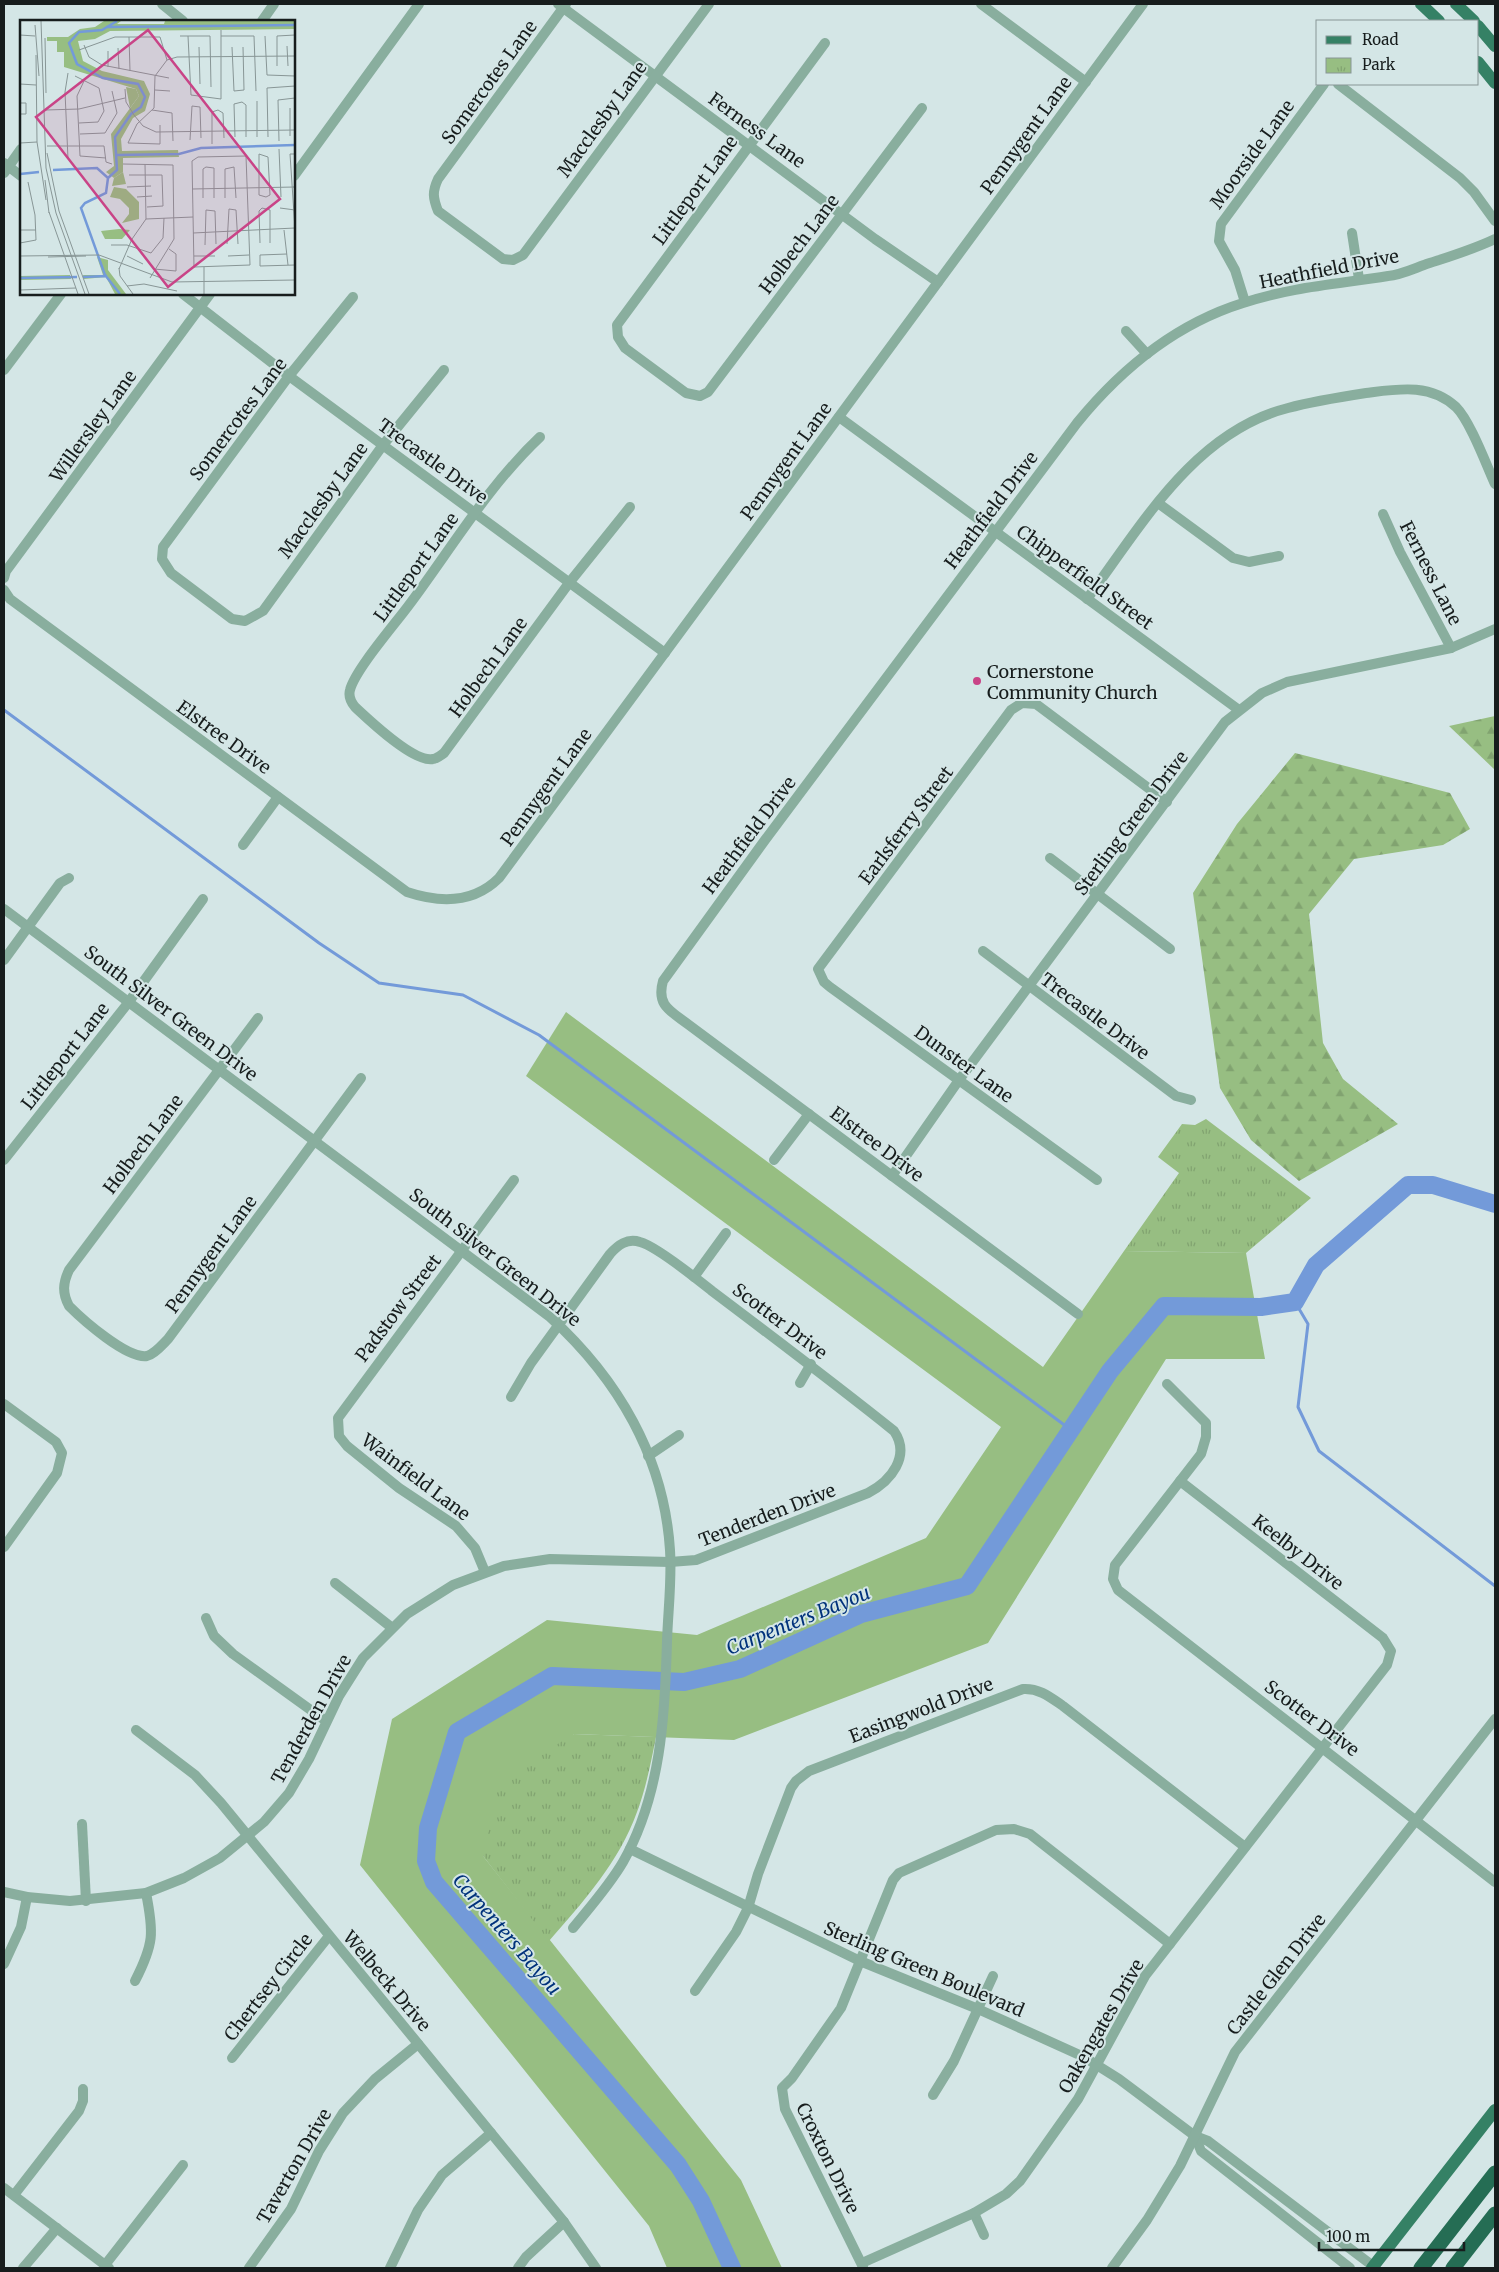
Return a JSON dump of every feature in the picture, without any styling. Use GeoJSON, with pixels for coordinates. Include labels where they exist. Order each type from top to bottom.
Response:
{"type":"FeatureCollection","features":[{"type":"Feature","properties":{"kind":"highway"},"geometry":{"type":"LineString","coordinates":[[1421,2268],[1495,2172]]}},
{"type":"Feature","properties":{"kind":"highway"},"geometry":{"type":"LineString","coordinates":[[1453,2268],[1495,2214]]}},
{"type":"Feature","properties":{"kind":"main road"},"geometry":{"type":"LineString","coordinates":[[1421,4],[1438,20]]}},
{"type":"Feature","properties":{"kind":"main road"},"geometry":{"type":"LineString","coordinates":[[1456,4],[1473,20]]}},
{"type":"Feature","properties":{"kind":"main road"},"geometry":{"type":"LineString","coordinates":[[1479,27],[1495,46]]}},
{"type":"Feature","properties":{"kind":"main road"},"geometry":{"type":"LineString","coordinates":[[1479,63],[1495,83]]}},
{"type":"Feature","properties":{"kind":"main road"},"geometry":{"type":"LineString","coordinates":[[1372,2267],[1495,2110]]}},
{"type":"Feature","properties":{"kind":"street"},"geometry":{"type":"LineString","coordinates":[[162,4],[182,20]]}},
{"type":"Feature","properties":{"kind":"street"},"geometry":{"type":"LineString","coordinates":[[263,20],[274,4]]}},
{"type":"Feature","properties":{"kind":"street"},"geometry":{"type":"LineString","coordinates":[[295,175],[419,4]]}},
{"type":"Feature","properties":{"kind":"street","name":"Macclesby Lane"},"geometry":{"type":"LineString","coordinates":[[523,255],[708,4]]}},
{"type":"Feature","properties":{"kind":"street"},"geometry":{"type":"LineString","coordinates":[[981,4],[1086,82]]}},
{"type":"Feature","properties":{"kind":"street","name":"Pennygent Lane"},"geometry":{"type":"LineString","coordinates":[[432,898],[463,900],[489,888],[499,878],[1143,4]]}},
{"type":"Feature","properties":{"kind":"street","name":"Ferness Lane"},"geometry":{"type":"LineString","coordinates":[[563,5],[655,75],[938,282]]}},
{"type":"Feature","properties":{"kind":"street","name":"Somercotes Lane"},"geometry":{"type":"LineString","coordinates":[[523,255],[513,260],[503,259],[438,211],[433,199],[433,190],[438,179],[563,5]]}},
{"type":"Feature","properties":{"kind":"street","name":"Littleport Lane"},"geometry":{"type":"LineString","coordinates":[[700,396],[686,393],[626,348],[618,337],[617,325],[825,42]]}},
{"type":"Feature","properties":{"kind":"street","name":"Moorside Lane"},"geometry":{"type":"LineString","coordinates":[[1245,302],[1235,270],[1218,241],[1221,224],[1323,85]]}},
{"type":"Feature","properties":{"kind":"street"},"geometry":{"type":"LineString","coordinates":[[1339,85],[1460,178],[1474,192],[1495,221]]}},
{"type":"Feature","properties":{"kind":"street","name":"Holbech Lane"},"geometry":{"type":"LineString","coordinates":[[700,396],[708,392],[922,108]]}},
{"type":"Feature","properties":{"kind":"street"},"geometry":{"type":"LineString","coordinates":[[20,150],[5,168],[20,176]]}},
{"type":"Feature","properties":{"kind":"street"},"geometry":{"type":"LineString","coordinates":[[1352,233],[1359,279]]}},
{"type":"Feature","properties":{"kind":"street","name":"Heathfield Drive"},"geometry":{"type":"LineString","coordinates":[[661,998],[664,981],[670,969],[996,532],[1094,402],[1112,382],[1147,354],[1193,325],[1245,302],[1288,291],[1388,276],[1416,269],[1495,240]]}},
{"type":"Feature","properties":{"kind":"street"},"geometry":{"type":"LineString","coordinates":[[4,370],[60,295]]}},
{"type":"Feature","properties":{"kind":"street","name":"Trecastle Drive"},"geometry":{"type":"LineString","coordinates":[[184,295],[289,376],[665,653]]}},
{"type":"Feature","properties":{"kind":"street","name":"Willersley Lane"},"geometry":{"type":"LineString","coordinates":[[4,578],[6,571],[209,295]]}},
{"type":"Feature","properties":{"kind":"street","name":"Somercotes Lane"},"geometry":{"type":"LineString","coordinates":[[245,621],[232,619],[164,565],[162,559],[163,547],[289,376],[353,298]]}},
{"type":"Feature","properties":{"kind":"street"},"geometry":{"type":"LineString","coordinates":[[1126,331],[1147,354]]}},
{"type":"Feature","properties":{"kind":"street","name":"Macclesby Lane"},"geometry":{"type":"LineString","coordinates":[[245,621],[263,610],[383,445],[444,370]]}},
{"type":"Feature","properties":{"kind":"street"},"geometry":{"type":"LineString","coordinates":[[1086,599],[1158,503],[1186,470],[1225,438],[1266,416],[1309,402],[1368,393],[1412,389],[1438,394],[1463,416],[1495,484]]}},
{"type":"Feature","properties":{"kind":"street","name":"Chipperfield Street"},"geometry":{"type":"LineString","coordinates":[[839,417],[1239,710]]}},
{"type":"Feature","properties":{"kind":"street","name":"Littleport Lane"},"geometry":{"type":"LineString","coordinates":[[350,700],[350,690],[356,678],[514,461],[540,437]]}},
{"type":"Feature","properties":{"kind":"street"},"geometry":{"type":"LineString","coordinates":[[1158,503],[1233,558],[1249,562],[1279,556]]}},
{"type":"Feature","properties":{"kind":"street","name":"Holbech Lane"},"geometry":{"type":"LineString","coordinates":[[350,700],[365,717],[418,757],[433,759],[444,753],[569,583],[630,507]]}},
{"type":"Feature","properties":{"kind":"street","name":"Ferness Lane"},"geometry":{"type":"LineString","coordinates":[[1383,514],[1400,552],[1451,648]]}},
{"type":"Feature","properties":{"kind":"street","name":"Elstree Drive"},"geometry":{"type":"LineString","coordinates":[[4,590],[10,598],[406,892],[432,898]]}},
{"type":"Feature","properties":{"kind":"street","name":"Sterling Green Drive"},"geometry":{"type":"LineString","coordinates":[[892,1176],[959,1080],[1030,987],[1225,722],[1262,693],[1287,682],[1451,648],[1495,629]]}},
{"type":"Feature","properties":{"kind":"street","name":"Earlsferry Street"},"geometry":{"type":"LineString","coordinates":[[818,969],[1011,710],[1022,703],[1036,704],[1167,802]]}},
{"type":"Feature","properties":{"kind":"street"},"geometry":{"type":"LineString","coordinates":[[243,845],[278,797]]}},
{"type":"Feature","properties":{"kind":"street"},"geometry":{"type":"LineString","coordinates":[[1050,858],[1170,949]]}},
{"type":"Feature","properties":{"kind":"street"},"geometry":{"type":"LineString","coordinates":[[4,960],[60,883],[69,878]]}},
{"type":"Feature","properties":{"kind":"street","name":"Littleport Lane"},"geometry":{"type":"LineString","coordinates":[[4,1160],[128,1003],[203,899]]}},
{"type":"Feature","properties":{"kind":"street","name":"South Silver Green Drive"},"geometry":{"type":"LineString","coordinates":[[4,909],[462,1250],[559,1325],[595,1362],[616,1391],[635,1424],[648,1456],[664,1510],[670,1562],[664,1724],[652,1785],[630,1850],[606,1888],[573,1928]]}},
{"type":"Feature","properties":{"kind":"street","name":"Trecastle Drive"},"geometry":{"type":"LineString","coordinates":[[983,951],[1176,1096],[1192,1100]]}},
{"type":"Feature","properties":{"kind":"street","name":"Dunster Lane"},"geometry":{"type":"LineString","coordinates":[[818,969],[824,982],[830,987],[1097,1180]]}},
{"type":"Feature","properties":{"kind":"street","name":"Elstree Drive"},"geometry":{"type":"LineString","coordinates":[[661,998],[665,1006],[689,1025],[1078,1314]]}},
{"type":"Feature","properties":{"kind":"street","name":"Holbech Lane"},"geometry":{"type":"LineString","coordinates":[[64,1292],[63,1284],[69,1270],[258,1018]]}},
{"type":"Feature","properties":{"kind":"street","name":"Pennygent Lane"},"geometry":{"type":"LineString","coordinates":[[64,1292],[69,1306],[78,1315],[125,1350],[137,1356],[148,1356],[158,1350],[316,1141],[361,1078]]}},
{"type":"Feature","properties":{"kind":"street"},"geometry":{"type":"LineString","coordinates":[[774,1160],[809,1114]]}},
{"type":"Feature","properties":{"kind":"street","name":"Padstow Street"},"geometry":{"type":"LineString","coordinates":[[339,1436],[338,1418],[514,1180]]}},
{"type":"Feature","properties":{"kind":"street"},"geometry":{"type":"LineString","coordinates":[[694,1277],[726,1233]]}},
{"type":"Feature","properties":{"kind":"street","name":"Scotter Drive"},"geometry":{"type":"LineString","coordinates":[[559,1325],[616,1248],[622,1243],[642,1242],[694,1277],[811,1364],[894,1431],[899,1438]]}},
{"type":"Feature","properties":{"kind":"street"},"geometry":{"type":"LineString","coordinates":[[511,1397],[531,1363],[559,1325]]}},
{"type":"Feature","properties":{"kind":"street"},"geometry":{"type":"LineString","coordinates":[[800,1383],[811,1364]]}},
{"type":"Feature","properties":{"kind":"street"},"geometry":{"type":"LineString","coordinates":[[1168,1384],[1206,1423],[1206,1438],[1201,1454],[1180,1481]]}},
{"type":"Feature","properties":{"kind":"street"},"geometry":{"type":"LineString","coordinates":[[4,1404],[56,1442],[62,1453],[57,1473],[4,1548]]}},
{"type":"Feature","properties":{"kind":"street"},"geometry":{"type":"LineString","coordinates":[[648,1456],[679,1435]]}},
{"type":"Feature","properties":{"kind":"street","name":"Wainfield Lane"},"geometry":{"type":"LineString","coordinates":[[339,1436],[347,1446],[399,1488],[460,1530],[475,1548],[485,1572]]}},
{"type":"Feature","properties":{"kind":"street","name":"Tenderden Drive"},"geometry":{"type":"LineString","coordinates":[[4,1892],[27,1898],[86,1901],[146,1894],[202,1869],[247,1837],[289,1793],[309,1760],[326,1722],[350,1677],[363,1658],[391,1627],[424,1602],[453,1585],[485,1572],[550,1559],[670,1562],[705,1558],[880,1487],[887,1480],[901,1458],[899,1438]]}},
{"type":"Feature","properties":{"kind":"street","name":"Scotter Drive"},"geometry":{"type":"LineString","coordinates":[[1180,1481],[1115,1565],[1113,1579],[1118,1590],[1418,1820],[1495,1882]]}},
{"type":"Feature","properties":{"kind":"street","name":"Keelby Drive"},"geometry":{"type":"LineString","coordinates":[[1180,1481],[1383,1638],[1391,1651]]}},
{"type":"Feature","properties":{"kind":"street"},"geometry":{"type":"LineString","coordinates":[[335,1583],[391,1627]]}},
{"type":"Feature","properties":{"kind":"street"},"geometry":{"type":"LineString","coordinates":[[206,1618],[214,1636],[233,1654],[326,1722]]}},
{"type":"Feature","properties":{"kind":"street","name":"Oakengates Drive"},"geometry":{"type":"LineString","coordinates":[[862,2266],[974,2213],[1006,2194],[1032,2167],[1078,2099],[1145,1976],[1322,1746],[1387,1665],[1391,1651]]}},
{"type":"Feature","properties":{"kind":"street","name":"Easingwold Drive"},"geometry":{"type":"LineString","coordinates":[[695,1991],[736,1932],[748,1908],[783,1806],[796,1781],[810,1771],[1023,1689],[1031,1688],[1044,1693],[1064,1706],[1245,1847]]}},
{"type":"Feature","properties":{"kind":"street","name":"Castle Glen Drive"},"geometry":{"type":"LineString","coordinates":[[1112,2268],[1147,2220],[1195,2136],[1210,2101],[1236,2052],[1495,1719]]}},
{"type":"Feature","properties":{"kind":"street","name":"Welbeck Drive"},"geometry":{"type":"LineString","coordinates":[[136,1730],[206,1785],[564,2222],[596,2268]]}},
{"type":"Feature","properties":{"kind":"street"},"geometry":{"type":"LineString","coordinates":[[82,1824],[86,1901]]}},
{"type":"Feature","properties":{"kind":"street","name":"Croxton Drive"},"geometry":{"type":"LineString","coordinates":[[862,2266],[782,2100],[782,2088],[792,2078],[841,2008],[893,1880],[899,1873],[996,1830],[1014,1829],[1030,1834],[1170,1944]]}},
{"type":"Feature","properties":{"kind":"street","name":"Sterling Green Boulevard"},"geometry":{"type":"LineString","coordinates":[[630,1850],[860,1961],[978,2009],[1096,2064],[1195,2136],[1208,2141],[1372,2267]]}},
{"type":"Feature","properties":{"kind":"street"},"geometry":{"type":"LineString","coordinates":[[135,1981],[152,1941],[152,1924],[146,1894]]}},
{"type":"Feature","properties":{"kind":"street"},"geometry":{"type":"LineString","coordinates":[[4,1964],[21,1927],[27,1898]]}},
{"type":"Feature","properties":{"kind":"street","name":"Chertsey Circle"},"geometry":{"type":"LineString","coordinates":[[232,2058],[329,1936]]}},
{"type":"Feature","properties":{"kind":"street"},"geometry":{"type":"LineString","coordinates":[[933,2096],[954,2061],[993,1976]]}},
{"type":"Feature","properties":{"kind":"street","name":"Taverton Drive"},"geometry":{"type":"LineString","coordinates":[[248,2268],[291,2208],[319,2151],[343,2113],[375,2078],[418,2044]]}},
{"type":"Feature","properties":{"kind":"street"},"geometry":{"type":"LineString","coordinates":[[14,2195],[79,2111],[83,2101],[83,2089]]}},
{"type":"Feature","properties":{"kind":"street"},"geometry":{"type":"LineString","coordinates":[[390,2268],[418,2210],[442,2175],[491,2133]]}},
{"type":"Feature","properties":{"kind":"street","name":"Sterling Green Boulevard"},"geometry":{"type":"LineString","coordinates":[[1195,2136],[1201,2151],[1350,2268]]}},
{"type":"Feature","properties":{"kind":"street"},"geometry":{"type":"LineString","coordinates":[[4,2188],[107,2267],[183,2166]]}},
{"type":"Feature","properties":{"kind":"street"},"geometry":{"type":"LineString","coordinates":[[1246,2188],[1253,2175]]}},
{"type":"Feature","properties":{"kind":"street"},"geometry":{"type":"LineString","coordinates":[[974,2213],[984,2235]]}},
{"type":"Feature","properties":{"kind":"street"},"geometry":{"type":"LineString","coordinates":[[518,2268],[526,2257],[564,2222]]}},
{"type":"Feature","properties":{"kind":"street"},"geometry":{"type":"LineString","coordinates":[[23,2268],[57,2228]]}},
{"type":"Feature","properties":{"kind":"green space"},"geometry":{"type":"Polygon","coordinates":[[[1495,716],[1495,770],[1449,726],[1495,716]]]}},
{"type":"Feature","properties":{"kind":"green space"},"geometry":{"type":"Polygon","coordinates":[[[1295,753],[1450,793],[1470,829],[1443,845],[1354,859],[1309,914],[1323,1043],[1343,1079],[1398,1124],[1299,1181],[1251,1140],[1220,1088],[1193,893],[1237,824],[1295,753]]]}},
{"type":"Feature","properties":{"kind":"green space"},"geometry":{"type":"Polygon","coordinates":[[[566,1012],[1043,1367],[1124,1251],[1246,1253],[1265,1359],[1166,1359],[988,1643],[734,1740],[574,1734],[483,1856],[741,2180],[782,2268],[667,2268],[649,2226],[360,1865],[392,1719],[547,1620],[697,1635],[926,1538],[1001,1427],[526,1076],[566,1012]]]}},
{"type":"Feature","properties":{"kind":"green space"},"geometry":{"type":"Polygon","coordinates":[[[1206,1119],[1311,1198],[1246,1253],[1124,1251],[1179,1173],[1158,1157],[1182,1124],[1195,1125],[1206,1119]]]}},
{"type":"Feature","properties":{"kind":"green space"},"geometry":{"type":"Polygon","coordinates":[[[574,1734],[656,1737],[640,1803],[621,1848],[587,1896],[549,1941],[483,1856],[500,1779],[574,1734]]]}},
{"type":"Feature","properties":{"kind":"waterway"},"geometry":{"type":"LineString","coordinates":[[4,710],[319,943],[379,983],[463,995],[539,1035],[1071,1430]]}},
{"type":"Feature","properties":{"kind":"waterway","name":"Carpenters Bayou"},"geometry":{"type":"LineString","coordinates":[[732,2268],[701,2201],[678,2165],[434,1882],[426,1861],[428,1828],[457,1732],[552,1676],[684,1682],[740,1669],[861,1614],[967,1586],[1110,1371],[1164,1306],[1261,1307],[1295,1302],[1316,1265],[1408,1185],[1433,1185],[1495,1204]]}},
{"type":"Feature","properties":{"kind":"waterway"},"geometry":{"type":"LineString","coordinates":[[1295,1302],[1308,1324],[1298,1407],[1319,1451],[1495,1586]]}},
{"type":"Feature","properties":{"kind":"place","name":"Cornerstone Community Church"},"geometry":{"type":"Point","coordinates":[977,681]}}]}
